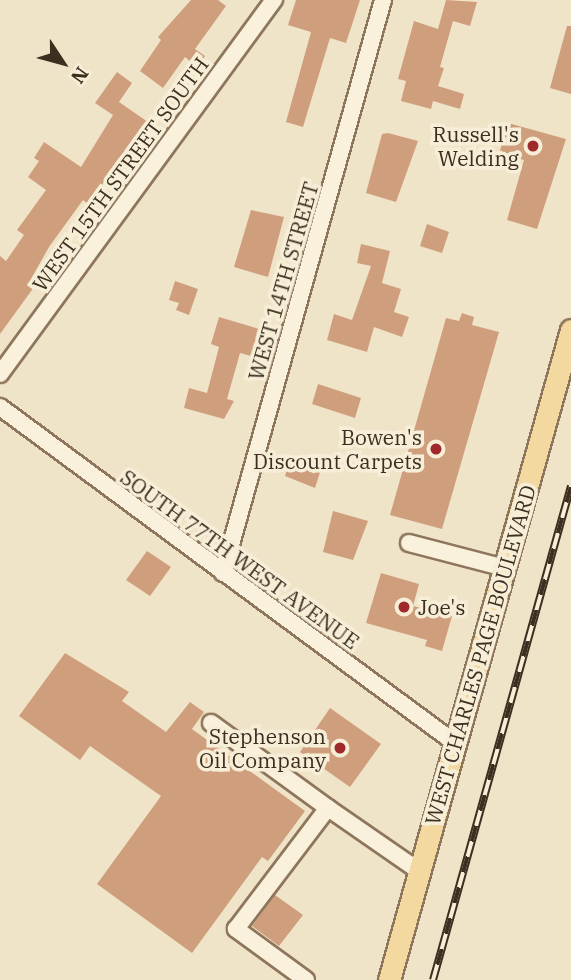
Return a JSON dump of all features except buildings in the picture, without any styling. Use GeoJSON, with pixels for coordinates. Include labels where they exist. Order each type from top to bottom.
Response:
{"type":"FeatureCollection","features":[{"type":"Feature","properties":{"kind":"main road","name":"WEST CHARLES PAGE BOULEVARD"},"geometry":{"type":"LineString","coordinates":[[389,980],[571,330]]}},
{"type":"Feature","properties":{"kind":"street","name":"WEST 15TH STREET SOUTH"},"geometry":{"type":"LineString","coordinates":[[0,374],[274,0]]}},
{"type":"Feature","properties":{"kind":"street","name":"WEST 14TH STREET"},"geometry":{"type":"LineString","coordinates":[[223,573],[383,0]]}},
{"type":"Feature","properties":{"kind":"street","name":"SOUTH 77TH WEST AVENUE"},"geometry":{"type":"LineString","coordinates":[[0,407],[456,743]]}},
{"type":"Feature","properties":{"kind":"street"},"geometry":{"type":"LineString","coordinates":[[409,543],[505,568]]}},
{"type":"Feature","properties":{"kind":"street"},"geometry":{"type":"LineString","coordinates":[[211,723],[419,871]]}},
{"type":"Feature","properties":{"kind":"street"},"geometry":{"type":"LineString","coordinates":[[306,980],[236,929],[328,808]]}},
{"type":"Feature","properties":{"kind":"railway"},"geometry":{"type":"LineString","coordinates":[[433,980],[571,486]]}},
{"type":"Feature","properties":{"kind":"place","name":"Russell's Welding"},"geometry":{"type":"Point","coordinates":[533,146]}},
{"type":"Feature","properties":{"kind":"place","name":"Bowen's Discount Carpets"},"geometry":{"type":"Point","coordinates":[436,449]}},
{"type":"Feature","properties":{"kind":"place","name":"Joe's"},"geometry":{"type":"Point","coordinates":[404,607]}},
{"type":"Feature","properties":{"kind":"place","name":"Stephenson Oil Company"},"geometry":{"type":"Point","coordinates":[340,748]}}]}
